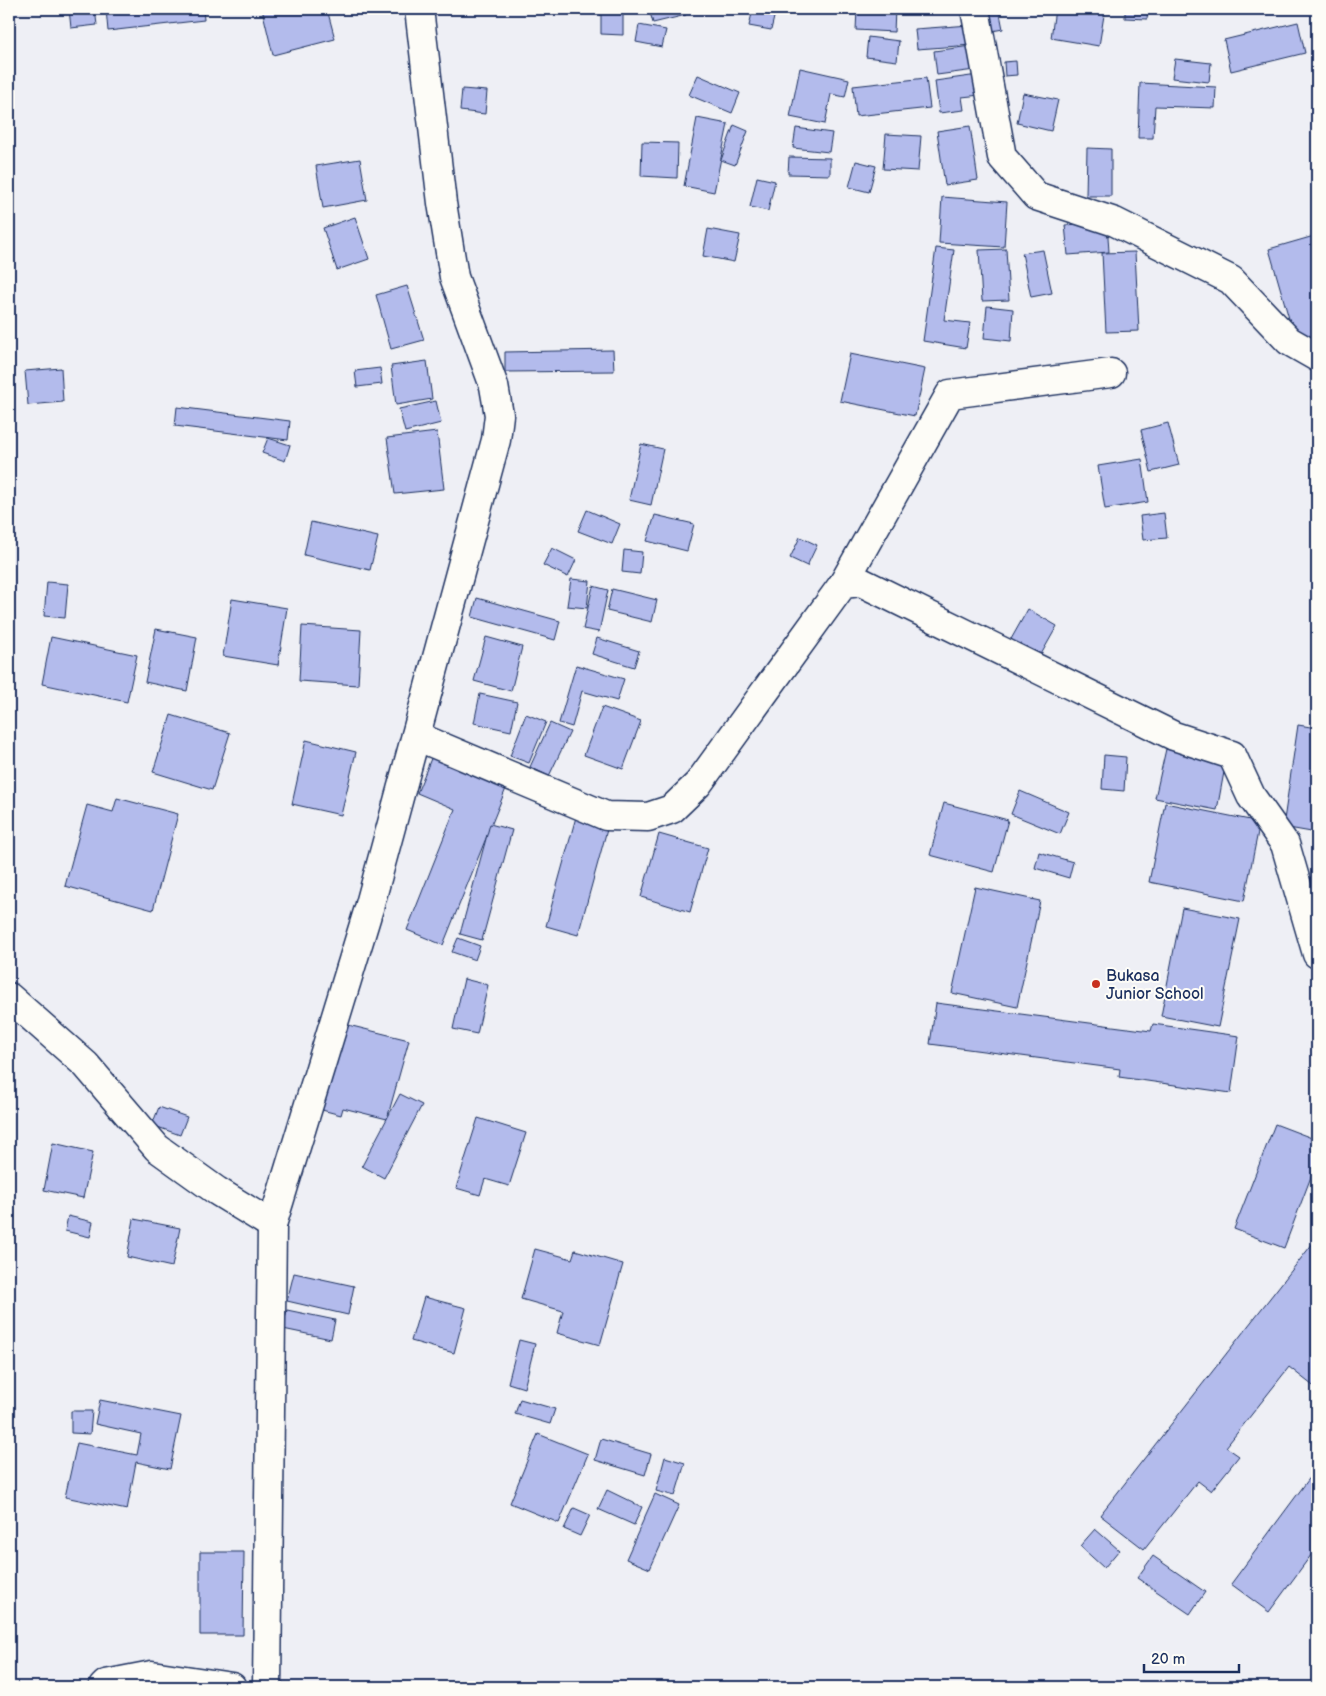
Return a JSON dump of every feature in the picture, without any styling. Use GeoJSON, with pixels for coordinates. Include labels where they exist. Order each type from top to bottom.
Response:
{"type":"FeatureCollection","features":[{"type":"Feature","properties":{"kind":"street"},"geometry":{"type":"LineString","coordinates":[[266,1687],[272,1225],[369,908],[496,440],[499,415],[494,386],[454,277],[442,203],[419,9]]}},
{"type":"Feature","properties":{"kind":"street"},"geometry":{"type":"LineString","coordinates":[[975,9],[1002,157],[1036,196],[1115,222],[1231,280],[1289,341],[1317,357]]}},
{"type":"Feature","properties":{"kind":"street"},"geometry":{"type":"LineString","coordinates":[[416,736],[606,816],[648,817],[672,809],[698,784],[843,584],[950,394],[1111,372]]}},
{"type":"Feature","properties":{"kind":"street"},"geometry":{"type":"LineString","coordinates":[[843,584],[861,582],[878,588],[1174,736],[1232,755],[1251,796],[1285,844],[1317,954]]}},
{"type":"Feature","properties":{"kind":"street"},"geometry":{"type":"LineString","coordinates":[[9,997],[86,1066],[157,1148],[218,1191],[272,1225]]}},
{"type":"Feature","properties":{"kind":"street"},"geometry":{"type":"LineString","coordinates":[[103,1687],[106,1684],[152,1675],[232,1687]]}},
{"type":"Feature","properties":{"kind":"building"},"geometry":{"type":"Polygon","coordinates":[[[69,9],[95,9],[97,25],[71,28],[69,9]]]}},
{"type":"Feature","properties":{"kind":"building"},"geometry":{"type":"Polygon","coordinates":[[[106,9],[203,9],[204,20],[108,31],[106,9]]]}},
{"type":"Feature","properties":{"kind":"building"},"geometry":{"type":"Polygon","coordinates":[[[262,9],[327,9],[335,39],[273,55],[262,9]]]}},
{"type":"Feature","properties":{"kind":"building"},"geometry":{"type":"Polygon","coordinates":[[[601,9],[623,9],[623,35],[601,34],[601,9]]]}},
{"type":"Feature","properties":{"kind":"building"},"geometry":{"type":"Polygon","coordinates":[[[649,9],[684,9],[686,15],[653,23],[649,9]]]}},
{"type":"Feature","properties":{"kind":"building"},"geometry":{"type":"Polygon","coordinates":[[[753,9],[776,9],[771,30],[749,26],[753,9]]]}},
{"type":"Feature","properties":{"kind":"building"},"geometry":{"type":"Polygon","coordinates":[[[857,9],[895,9],[894,32],[856,30],[857,9]]]}},
{"type":"Feature","properties":{"kind":"building"},"geometry":{"type":"Polygon","coordinates":[[[987,9],[999,9],[1003,29],[992,31],[987,9]]]}},
{"type":"Feature","properties":{"kind":"building"},"geometry":{"type":"Polygon","coordinates":[[[1055,9],[1105,9],[1099,46],[1051,38],[1055,9]]]}},
{"type":"Feature","properties":{"kind":"building"},"geometry":{"type":"Polygon","coordinates":[[[1125,9],[1148,9],[1147,19],[1125,18],[1125,9]]]}},
{"type":"Feature","properties":{"kind":"building"},"geometry":{"type":"Polygon","coordinates":[[[1298,22],[1305,53],[1231,71],[1224,40],[1298,22]]]}},
{"type":"Feature","properties":{"kind":"building"},"geometry":{"type":"Polygon","coordinates":[[[639,25],[666,30],[662,47],[636,42],[639,25]]]}},
{"type":"Feature","properties":{"kind":"building"},"geometry":{"type":"Polygon","coordinates":[[[970,25],[972,45],[917,49],[915,29],[970,25]]]}},
{"type":"Feature","properties":{"kind":"building"},"geometry":{"type":"Polygon","coordinates":[[[868,37],[899,41],[897,61],[866,57],[868,37]]]}},
{"type":"Feature","properties":{"kind":"building"},"geometry":{"type":"Polygon","coordinates":[[[978,45],[982,69],[937,75],[934,51],[978,45]]]}},
{"type":"Feature","properties":{"kind":"building"},"geometry":{"type":"Polygon","coordinates":[[[1175,59],[1211,63],[1209,82],[1172,78],[1175,59]]]}},
{"type":"Feature","properties":{"kind":"building"},"geometry":{"type":"Polygon","coordinates":[[[1016,61],[1017,75],[1005,76],[1004,62],[1016,61]]]}},
{"type":"Feature","properties":{"kind":"building"},"geometry":{"type":"Polygon","coordinates":[[[800,68],[849,79],[845,97],[831,94],[825,124],[790,117],[800,68]]]}},
{"type":"Feature","properties":{"kind":"building"},"geometry":{"type":"Polygon","coordinates":[[[698,75],[740,93],[732,113],[689,95],[698,75]]]}},
{"type":"Feature","properties":{"kind":"building"},"geometry":{"type":"Polygon","coordinates":[[[978,75],[980,95],[962,97],[964,110],[939,113],[935,81],[978,75]]]}},
{"type":"Feature","properties":{"kind":"building"},"geometry":{"type":"Polygon","coordinates":[[[926,78],[930,108],[856,116],[853,86],[926,78]]]}},
{"type":"Feature","properties":{"kind":"building"},"geometry":{"type":"Polygon","coordinates":[[[1140,83],[1216,87],[1215,108],[1155,106],[1153,138],[1138,138],[1140,83]]]}},
{"type":"Feature","properties":{"kind":"building"},"geometry":{"type":"Polygon","coordinates":[[[462,89],[487,91],[485,114],[460,111],[462,89]]]}},
{"type":"Feature","properties":{"kind":"building"},"geometry":{"type":"Polygon","coordinates":[[[1023,93],[1058,100],[1051,131],[1017,123],[1023,93]]]}},
{"type":"Feature","properties":{"kind":"building"},"geometry":{"type":"Polygon","coordinates":[[[697,118],[728,124],[714,192],[684,186],[697,118]]]}},
{"type":"Feature","properties":{"kind":"building"},"geometry":{"type":"Polygon","coordinates":[[[734,125],[748,131],[735,165],[721,160],[734,125]]]}},
{"type":"Feature","properties":{"kind":"building"},"geometry":{"type":"Polygon","coordinates":[[[970,126],[978,180],[945,185],[937,131],[970,126]]]}},
{"type":"Feature","properties":{"kind":"building"},"geometry":{"type":"Polygon","coordinates":[[[796,128],[832,133],[829,152],[793,148],[796,128]]]}},
{"type":"Feature","properties":{"kind":"building"},"geometry":{"type":"Polygon","coordinates":[[[886,134],[921,136],[918,171],[883,169],[886,134]]]}},
{"type":"Feature","properties":{"kind":"building"},"geometry":{"type":"Polygon","coordinates":[[[642,142],[678,143],[677,178],[641,176],[642,142]]]}},
{"type":"Feature","properties":{"kind":"building"},"geometry":{"type":"Polygon","coordinates":[[[1087,148],[1111,149],[1111,196],[1086,196],[1087,148]]]}},
{"type":"Feature","properties":{"kind":"building"},"geometry":{"type":"Polygon","coordinates":[[[789,157],[830,158],[830,175],[788,174],[789,157]]]}},
{"type":"Feature","properties":{"kind":"building"},"geometry":{"type":"Polygon","coordinates":[[[360,159],[367,200],[323,208],[316,166],[360,159]]]}},
{"type":"Feature","properties":{"kind":"building"},"geometry":{"type":"Polygon","coordinates":[[[856,161],[876,166],[869,192],[849,187],[856,161]]]}},
{"type":"Feature","properties":{"kind":"building"},"geometry":{"type":"Polygon","coordinates":[[[757,177],[775,181],[768,211],[750,207],[757,177]]]}},
{"type":"Feature","properties":{"kind":"building"},"geometry":{"type":"Polygon","coordinates":[[[942,197],[1007,202],[1004,247],[939,243],[942,197]]]}},
{"type":"Feature","properties":{"kind":"building"},"geometry":{"type":"Polygon","coordinates":[[[355,217],[369,259],[337,270],[323,228],[355,217]]]}},
{"type":"Feature","properties":{"kind":"building"},"geometry":{"type":"Polygon","coordinates":[[[1107,222],[1109,252],[1068,255],[1065,225],[1107,222]]]}},
{"type":"Feature","properties":{"kind":"building"},"geometry":{"type":"Polygon","coordinates":[[[708,229],[740,235],[734,262],[703,256],[708,229]]]}},
{"type":"Feature","properties":{"kind":"building"},"geometry":{"type":"Polygon","coordinates":[[[1314,236],[1317,247],[1317,337],[1296,343],[1269,249],[1314,236]]]}},
{"type":"Feature","properties":{"kind":"building"},"geometry":{"type":"Polygon","coordinates":[[[936,248],[954,250],[944,320],[970,323],[966,348],[923,341],[936,248]]]}},
{"type":"Feature","properties":{"kind":"building"},"geometry":{"type":"Polygon","coordinates":[[[1006,249],[1009,300],[982,301],[979,250],[1006,249]]]}},
{"type":"Feature","properties":{"kind":"building"},"geometry":{"type":"Polygon","coordinates":[[[1043,250],[1052,293],[1031,297],[1022,253],[1043,250]]]}},
{"type":"Feature","properties":{"kind":"building"},"geometry":{"type":"Polygon","coordinates":[[[1135,252],[1139,331],[1106,332],[1102,253],[1135,252]]]}},
{"type":"Feature","properties":{"kind":"building"},"geometry":{"type":"Polygon","coordinates":[[[407,286],[424,340],[391,349],[376,295],[407,286]]]}},
{"type":"Feature","properties":{"kind":"building"},"geometry":{"type":"Polygon","coordinates":[[[987,306],[1013,309],[1011,341],[984,338],[987,306]]]}},
{"type":"Feature","properties":{"kind":"building"},"geometry":{"type":"Polygon","coordinates":[[[613,350],[614,371],[505,372],[505,352],[613,350]]]}},
{"type":"Feature","properties":{"kind":"building"},"geometry":{"type":"Polygon","coordinates":[[[850,354],[925,369],[915,416],[840,401],[850,354]]]}},
{"type":"Feature","properties":{"kind":"building"},"geometry":{"type":"Polygon","coordinates":[[[427,361],[432,399],[396,405],[391,366],[427,361]]]}},
{"type":"Feature","properties":{"kind":"building"},"geometry":{"type":"Polygon","coordinates":[[[61,368],[63,402],[28,405],[25,371],[61,368]]]}},
{"type":"Feature","properties":{"kind":"building"},"geometry":{"type":"Polygon","coordinates":[[[380,368],[382,384],[357,387],[355,371],[380,368]]]}},
{"type":"Feature","properties":{"kind":"building"},"geometry":{"type":"Polygon","coordinates":[[[436,401],[441,423],[405,432],[399,409],[436,401]]]}},
{"type":"Feature","properties":{"kind":"building"},"geometry":{"type":"Polygon","coordinates":[[[177,407],[290,421],[288,440],[175,426],[177,407]]]}},
{"type":"Feature","properties":{"kind":"building"},"geometry":{"type":"Polygon","coordinates":[[[1168,423],[1179,465],[1151,472],[1141,430],[1168,423]]]}},
{"type":"Feature","properties":{"kind":"building"},"geometry":{"type":"Polygon","coordinates":[[[437,432],[444,489],[395,494],[387,438],[437,432]]]}},
{"type":"Feature","properties":{"kind":"building"},"geometry":{"type":"Polygon","coordinates":[[[268,438],[290,445],[285,461],[262,453],[268,438]]]}},
{"type":"Feature","properties":{"kind":"building"},"geometry":{"type":"Polygon","coordinates":[[[641,444],[663,449],[651,505],[629,500],[641,444]]]}},
{"type":"Feature","properties":{"kind":"building"},"geometry":{"type":"Polygon","coordinates":[[[1142,459],[1148,502],[1105,509],[1098,466],[1142,459]]]}},
{"type":"Feature","properties":{"kind":"building"},"geometry":{"type":"Polygon","coordinates":[[[587,510],[620,524],[612,544],[578,531],[587,510]]]}},
{"type":"Feature","properties":{"kind":"building"},"geometry":{"type":"Polygon","coordinates":[[[1164,513],[1167,538],[1143,540],[1140,516],[1164,513]]]}},
{"type":"Feature","properties":{"kind":"building"},"geometry":{"type":"Polygon","coordinates":[[[655,515],[694,524],[687,551],[647,541],[655,515]]]}},
{"type":"Feature","properties":{"kind":"building"},"geometry":{"type":"Polygon","coordinates":[[[311,522],[378,537],[370,570],[304,555],[311,522]]]}},
{"type":"Feature","properties":{"kind":"building"},"geometry":{"type":"Polygon","coordinates":[[[800,537],[817,545],[807,566],[790,558],[800,537]]]}},
{"type":"Feature","properties":{"kind":"building"},"geometry":{"type":"Polygon","coordinates":[[[552,548],[576,560],[568,577],[543,565],[552,548]]]}},
{"type":"Feature","properties":{"kind":"building"},"geometry":{"type":"Polygon","coordinates":[[[624,550],[642,552],[640,574],[622,572],[624,550]]]}},
{"type":"Feature","properties":{"kind":"building"},"geometry":{"type":"Polygon","coordinates":[[[571,579],[590,581],[587,608],[567,606],[571,579]]]}},
{"type":"Feature","properties":{"kind":"building"},"geometry":{"type":"Polygon","coordinates":[[[47,582],[68,584],[65,618],[44,616],[47,582]]]}},
{"type":"Feature","properties":{"kind":"building"},"geometry":{"type":"Polygon","coordinates":[[[593,586],[608,590],[599,632],[583,629],[593,586]]]}},
{"type":"Feature","properties":{"kind":"building"},"geometry":{"type":"Polygon","coordinates":[[[612,589],[657,600],[652,622],[607,611],[612,589]]]}},
{"type":"Feature","properties":{"kind":"building"},"geometry":{"type":"Polygon","coordinates":[[[477,598],[560,621],[555,640],[472,617],[477,598]]]}},
{"type":"Feature","properties":{"kind":"building"},"geometry":{"type":"Polygon","coordinates":[[[232,599],[287,608],[278,665],[223,656],[232,599]]]}},
{"type":"Feature","properties":{"kind":"building"},"geometry":{"type":"Polygon","coordinates":[[[1028,609],[1057,626],[1039,658],[1010,641],[1028,609]]]}},
{"type":"Feature","properties":{"kind":"building"},"geometry":{"type":"Polygon","coordinates":[[[302,626],[361,630],[358,685],[299,681],[302,626]]]}},
{"type":"Feature","properties":{"kind":"building"},"geometry":{"type":"Polygon","coordinates":[[[156,629],[197,637],[187,691],[145,682],[156,629]]]}},
{"type":"Feature","properties":{"kind":"building"},"geometry":{"type":"Polygon","coordinates":[[[51,637],[137,655],[127,702],[42,684],[51,637]]]}},
{"type":"Feature","properties":{"kind":"building"},"geometry":{"type":"Polygon","coordinates":[[[486,637],[522,647],[511,691],[474,681],[486,637]]]}},
{"type":"Feature","properties":{"kind":"building"},"geometry":{"type":"Polygon","coordinates":[[[597,638],[639,651],[634,667],[592,654],[597,638]]]}},
{"type":"Feature","properties":{"kind":"building"},"geometry":{"type":"Polygon","coordinates":[[[576,665],[624,679],[617,701],[582,691],[572,727],[559,723],[576,665]]]}},
{"type":"Feature","properties":{"kind":"building"},"geometry":{"type":"Polygon","coordinates":[[[480,694],[517,702],[511,731],[474,723],[480,694]]]}},
{"type":"Feature","properties":{"kind":"building"},"geometry":{"type":"Polygon","coordinates":[[[602,707],[641,721],[623,769],[584,755],[602,707]]]}},
{"type":"Feature","properties":{"kind":"building"},"geometry":{"type":"Polygon","coordinates":[[[526,714],[546,722],[529,763],[510,756],[526,714]]]}},
{"type":"Feature","properties":{"kind":"building"},"geometry":{"type":"Polygon","coordinates":[[[171,715],[230,733],[212,790],[153,772],[171,715]]]}},
{"type":"Feature","properties":{"kind":"building"},"geometry":{"type":"Polygon","coordinates":[[[550,723],[570,732],[549,776],[530,767],[550,723]]]}},
{"type":"Feature","properties":{"kind":"building"},"geometry":{"type":"Polygon","coordinates":[[[1298,725],[1317,728],[1317,833],[1283,827],[1298,725]]]}},
{"type":"Feature","properties":{"kind":"building"},"geometry":{"type":"Polygon","coordinates":[[[306,740],[356,752],[341,815],[292,804],[306,740]]]}},
{"type":"Feature","properties":{"kind":"building"},"geometry":{"type":"Polygon","coordinates":[[[1166,749],[1226,761],[1217,810],[1155,798],[1166,749]]]}},
{"type":"Feature","properties":{"kind":"building"},"geometry":{"type":"Polygon","coordinates":[[[1104,755],[1126,757],[1124,791],[1102,789],[1104,755]]]}},
{"type":"Feature","properties":{"kind":"building"},"geometry":{"type":"Polygon","coordinates":[[[432,756],[507,786],[443,945],[407,930],[455,809],[417,793],[432,756]]]}},
{"type":"Feature","properties":{"kind":"building"},"geometry":{"type":"Polygon","coordinates":[[[1020,791],[1069,812],[1060,834],[1011,814],[1020,791]]]}},
{"type":"Feature","properties":{"kind":"building"},"geometry":{"type":"Polygon","coordinates":[[[117,798],[178,814],[153,910],[65,886],[87,805],[113,812],[117,798]]]}},
{"type":"Feature","properties":{"kind":"building"},"geometry":{"type":"Polygon","coordinates":[[[944,803],[1008,820],[994,872],[930,855],[944,803]]]}},
{"type":"Feature","properties":{"kind":"building"},"geometry":{"type":"Polygon","coordinates":[[[1165,803],[1260,822],[1244,901],[1149,882],[1165,803]]]}},
{"type":"Feature","properties":{"kind":"building"},"geometry":{"type":"Polygon","coordinates":[[[576,817],[608,826],[578,935],[546,926],[576,817]]]}},
{"type":"Feature","properties":{"kind":"building"},"geometry":{"type":"Polygon","coordinates":[[[490,824],[512,830],[482,940],[460,934],[490,824]]]}},
{"type":"Feature","properties":{"kind":"building"},"geometry":{"type":"Polygon","coordinates":[[[659,834],[708,848],[690,912],[641,897],[659,834]]]}},
{"type":"Feature","properties":{"kind":"building"},"geometry":{"type":"Polygon","coordinates":[[[1039,852],[1073,862],[1069,878],[1035,868],[1039,852]]]}},
{"type":"Feature","properties":{"kind":"building"},"geometry":{"type":"Polygon","coordinates":[[[975,887],[1040,901],[1017,1007],[952,993],[975,887]]]}},
{"type":"Feature","properties":{"kind":"building"},"geometry":{"type":"Polygon","coordinates":[[[1182,908],[1240,919],[1218,1027],[1161,1016],[1182,908]]]}},
{"type":"Feature","properties":{"kind":"building"},"geometry":{"type":"Polygon","coordinates":[[[458,938],[480,946],[475,960],[452,952],[458,938]]]}},
{"type":"Feature","properties":{"kind":"building"},"geometry":{"type":"Polygon","coordinates":[[[464,979],[488,985],[477,1034],[453,1029],[464,979]]]}},
{"type":"Feature","properties":{"kind":"building"},"geometry":{"type":"Polygon","coordinates":[[[936,1003],[1151,1031],[1153,1024],[1239,1036],[1231,1093],[1119,1077],[1120,1069],[930,1044],[936,1003]]]}},
{"type":"Feature","properties":{"kind":"building"},"geometry":{"type":"Polygon","coordinates":[[[344,1024],[409,1040],[387,1119],[343,1108],[341,1115],[318,1109],[344,1024]]]}},
{"type":"Feature","properties":{"kind":"building"},"geometry":{"type":"Polygon","coordinates":[[[400,1094],[422,1105],[384,1178],[362,1166],[400,1094]]]}},
{"type":"Feature","properties":{"kind":"building"},"geometry":{"type":"Polygon","coordinates":[[[159,1107],[187,1117],[180,1135],[152,1125],[159,1107]]]}},
{"type":"Feature","properties":{"kind":"building"},"geometry":{"type":"Polygon","coordinates":[[[478,1118],[526,1133],[509,1186],[485,1179],[480,1195],[456,1188],[478,1118]]]}},
{"type":"Feature","properties":{"kind":"building"},"geometry":{"type":"Polygon","coordinates":[[[1275,1124],[1317,1140],[1317,1161],[1284,1248],[1234,1229],[1275,1124]]]}},
{"type":"Feature","properties":{"kind":"building"},"geometry":{"type":"Polygon","coordinates":[[[53,1143],[93,1152],[83,1198],[44,1190],[53,1143]]]}},
{"type":"Feature","properties":{"kind":"building"},"geometry":{"type":"Polygon","coordinates":[[[68,1216],[93,1222],[90,1237],[65,1231],[68,1216]]]}},
{"type":"Feature","properties":{"kind":"building"},"geometry":{"type":"Polygon","coordinates":[[[134,1219],[180,1228],[172,1267],[127,1257],[134,1219]]]}},
{"type":"Feature","properties":{"kind":"building"},"geometry":{"type":"Polygon","coordinates":[[[1317,1238],[1317,1389],[1289,1367],[1226,1447],[1239,1456],[1211,1491],[1198,1481],[1144,1549],[1100,1515],[1317,1238]]]}},
{"type":"Feature","properties":{"kind":"building"},"geometry":{"type":"Polygon","coordinates":[[[535,1249],[572,1259],[575,1250],[623,1264],[600,1345],[557,1333],[563,1311],[521,1299],[535,1249]]]}},
{"type":"Feature","properties":{"kind":"building"},"geometry":{"type":"Polygon","coordinates":[[[294,1273],[354,1286],[348,1315],[287,1301],[294,1273]]]}},
{"type":"Feature","properties":{"kind":"building"},"geometry":{"type":"Polygon","coordinates":[[[424,1297],[466,1308],[454,1353],[411,1341],[424,1297]]]}},
{"type":"Feature","properties":{"kind":"building"},"geometry":{"type":"Polygon","coordinates":[[[287,1310],[335,1320],[331,1339],[283,1329],[287,1310]]]}},
{"type":"Feature","properties":{"kind":"building"},"geometry":{"type":"Polygon","coordinates":[[[519,1340],[535,1344],[524,1388],[508,1383],[519,1340]]]}},
{"type":"Feature","properties":{"kind":"building"},"geometry":{"type":"Polygon","coordinates":[[[520,1399],[555,1409],[550,1424],[515,1414],[520,1399]]]}},
{"type":"Feature","properties":{"kind":"building"},"geometry":{"type":"Polygon","coordinates":[[[100,1400],[181,1416],[170,1469],[136,1462],[127,1510],[65,1497],[77,1443],[137,1455],[141,1434],[95,1424],[100,1400]]]}},
{"type":"Feature","properties":{"kind":"building"},"geometry":{"type":"Polygon","coordinates":[[[71,1411],[92,1411],[90,1434],[71,1433],[71,1411]]]}},
{"type":"Feature","properties":{"kind":"building"},"geometry":{"type":"Polygon","coordinates":[[[538,1434],[588,1454],[559,1523],[510,1503],[538,1434]]]}},
{"type":"Feature","properties":{"kind":"building"},"geometry":{"type":"Polygon","coordinates":[[[601,1439],[651,1454],[645,1475],[595,1460],[601,1439]]]}},
{"type":"Feature","properties":{"kind":"building"},"geometry":{"type":"Polygon","coordinates":[[[665,1457],[685,1463],[675,1496],[656,1491],[665,1457]]]}},
{"type":"Feature","properties":{"kind":"building"},"geometry":{"type":"Polygon","coordinates":[[[1317,1468],[1317,1547],[1269,1612],[1231,1584],[1317,1468]]]}},
{"type":"Feature","properties":{"kind":"building"},"geometry":{"type":"Polygon","coordinates":[[[607,1490],[642,1507],[634,1525],[598,1509],[607,1490]]]}},
{"type":"Feature","properties":{"kind":"building"},"geometry":{"type":"Polygon","coordinates":[[[655,1494],[679,1505],[650,1569],[626,1559],[655,1494]]]}},
{"type":"Feature","properties":{"kind":"building"},"geometry":{"type":"Polygon","coordinates":[[[574,1508],[590,1515],[580,1536],[564,1529],[574,1508]]]}},
{"type":"Feature","properties":{"kind":"building"},"geometry":{"type":"Polygon","coordinates":[[[1095,1529],[1119,1550],[1104,1568],[1080,1546],[1095,1529]]]}},
{"type":"Feature","properties":{"kind":"building"},"geometry":{"type":"Polygon","coordinates":[[[200,1552],[244,1552],[243,1635],[200,1635],[200,1552]]]}},
{"type":"Feature","properties":{"kind":"building"},"geometry":{"type":"Polygon","coordinates":[[[1153,1556],[1205,1592],[1190,1614],[1137,1578],[1153,1556]]]}},
{"type":"Feature","properties":{"kind":"place","name":"Bukasa Junior School"},"geometry":{"type":"Point","coordinates":[1096,984]}}]}
